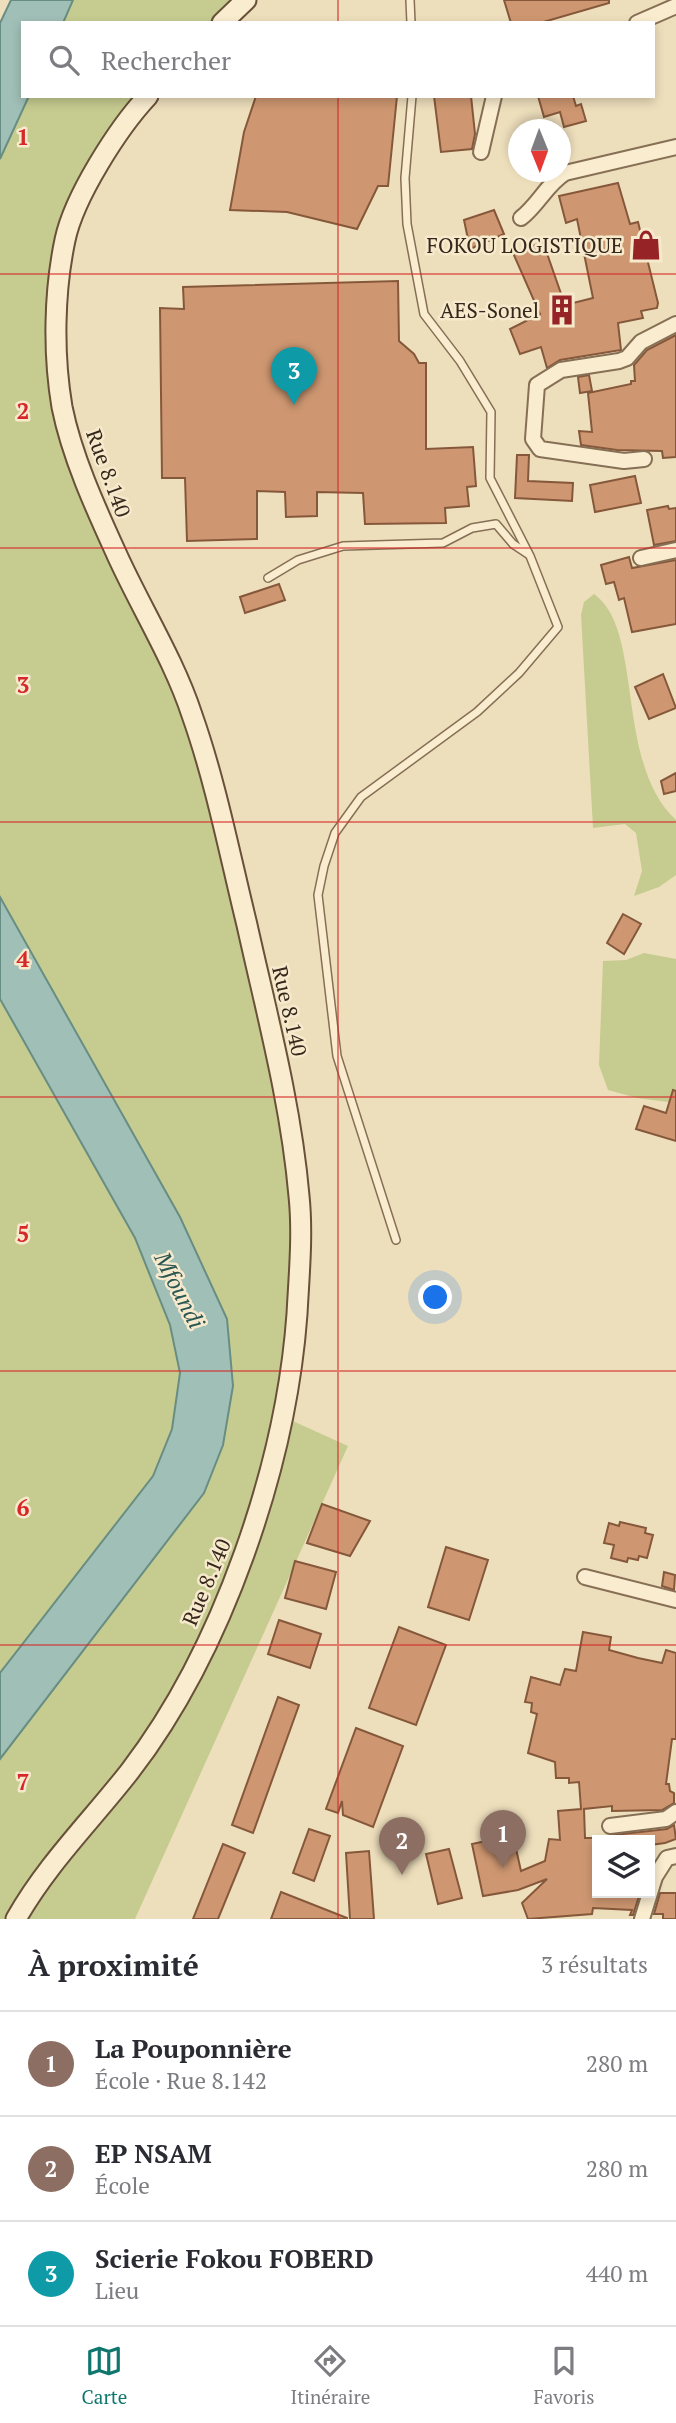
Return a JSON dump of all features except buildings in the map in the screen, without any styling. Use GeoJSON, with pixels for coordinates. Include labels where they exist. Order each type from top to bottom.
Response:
{"type":"FeatureCollection","features":[{"type":"Feature","properties":{"kind":"main road"},"geometry":{"type":"LineString","coordinates":[[224,21],[246,0]]}},
{"type":"Feature","properties":{"kind":"main road","name":"Rue 8.140"},"geometry":{"type":"LineString","coordinates":[[16,1919],[50,1865],[138,1758],[167,1714],[222,1606],[248,1539],[281,1429],[296,1316],[300,1200],[287,1104],[234,873],[192,713],[116,553],[77,456],[63,409],[58,334],[65,236],[90,180],[131,114],[146,98]]}},
{"type":"Feature","properties":{"kind":"street"},"geometry":{"type":"LineString","coordinates":[[642,21],[676,6]]}},
{"type":"Feature","properties":{"kind":"street"},"geometry":{"type":"LineString","coordinates":[[481,152],[494,98]]}},
{"type":"Feature","properties":{"kind":"street"},"geometry":{"type":"LineString","coordinates":[[521,218],[536,206],[554,180],[565,173],[676,147]]}},
{"type":"Feature","properties":{"kind":"street"},"geometry":{"type":"LineString","coordinates":[[644,459],[624,461],[540,449],[533,439],[537,384],[561,370],[627,358],[641,342],[676,324]]}},
{"type":"Feature","properties":{"kind":"street"},"geometry":{"type":"LineString","coordinates":[[641,558],[676,550]]}},
{"type":"Feature","properties":{"kind":"street"},"geometry":{"type":"LineString","coordinates":[[585,1577],[676,1600]]}},
{"type":"Feature","properties":{"kind":"street"},"geometry":{"type":"LineString","coordinates":[[610,1826],[666,1819],[676,1812]]}},
{"type":"Feature","properties":{"kind":"street"},"geometry":{"type":"LineString","coordinates":[[642,1919],[655,1877],[667,1858],[676,1856]]}},
{"type":"Feature","properties":{"kind":"lane"},"geometry":{"type":"LineString","coordinates":[[410,0],[411,21]]}},
{"type":"Feature","properties":{"kind":"lane"},"geometry":{"type":"LineString","coordinates":[[396,1240],[337,1056],[318,895],[322,876],[335,833],[361,797],[477,712],[519,673],[558,627],[530,556],[490,478],[491,412],[460,361],[424,314],[407,224],[405,178],[412,98]]}},
{"type":"Feature","properties":{"kind":"lane"},"geometry":{"type":"LineString","coordinates":[[268,578],[298,561],[343,546],[443,543],[472,528],[496,524],[513,544],[530,556]]}},
{"type":"Feature","properties":{"kind":"green space"},"geometry":{"type":"Polygon","coordinates":[[[73,0],[244,0],[223,21],[64,21],[73,0]]]}},
{"type":"Feature","properties":{"kind":"green space"},"geometry":{"type":"Polygon","coordinates":[[[28,98],[147,98],[65,236],[63,409],[192,713],[300,1200],[284,1417],[348,1446],[135,1919],[0,1919],[0,1759],[204,1493],[223,1445],[62,1010],[0,897],[0,159],[28,98]]]}},
{"type":"Feature","properties":{"kind":"green space"},"geometry":{"type":"Polygon","coordinates":[[[594,594],[610,612],[620,636],[644,766],[657,795],[676,820],[676,875],[659,887],[634,896],[642,871],[636,833],[625,824],[593,828],[581,615],[584,602],[594,594]]]}},
{"type":"Feature","properties":{"kind":"green space"},"geometry":{"type":"Polygon","coordinates":[[[644,953],[676,959],[676,1103],[637,1098],[608,1090],[599,1065],[603,961],[626,960],[644,953]]]}},
{"type":"Feature","properties":{"kind":"green space"},"geometry":{"type":"Polygon","coordinates":[[[0,999],[135,1238],[170,1325],[180,1373],[172,1429],[153,1476],[0,1673],[0,999]]]}},
{"type":"Feature","properties":{"kind":"water"},"geometry":{"type":"Polygon","coordinates":[[[11,0],[73,0],[64,21],[21,21],[21,98],[28,98],[0,159],[0,23],[11,0]]]}},
{"type":"Feature","properties":{"kind":"water","name":"Mfoundi"},"geometry":{"type":"Polygon","coordinates":[[[0,897],[180,1217],[227,1319],[233,1386],[223,1445],[204,1493],[0,1759],[0,1673],[153,1476],[172,1429],[180,1373],[170,1325],[135,1238],[0,999],[0,897]]]}},
{"type":"Feature","properties":{"kind":"place","name":"FOKOU LOGISTIQUE"},"geometry":{"type":"Point","coordinates":[646,245]}},
{"type":"Feature","properties":{"kind":"place","name":"AES-Sonel"},"geometry":{"type":"Point","coordinates":[562,310]}},
{"type":"Feature","properties":{"kind":"place","name":"Scierie Fokou FOBERD"},"geometry":{"type":"Point","coordinates":[294,405]}},
{"type":"Feature","properties":{"kind":"place","name":"La Pouponnière"},"geometry":{"type":"Point","coordinates":[503,1868]}},
{"type":"Feature","properties":{"kind":"place","name":"EP NSAM"},"geometry":{"type":"Point","coordinates":[402,1875]}}]}
